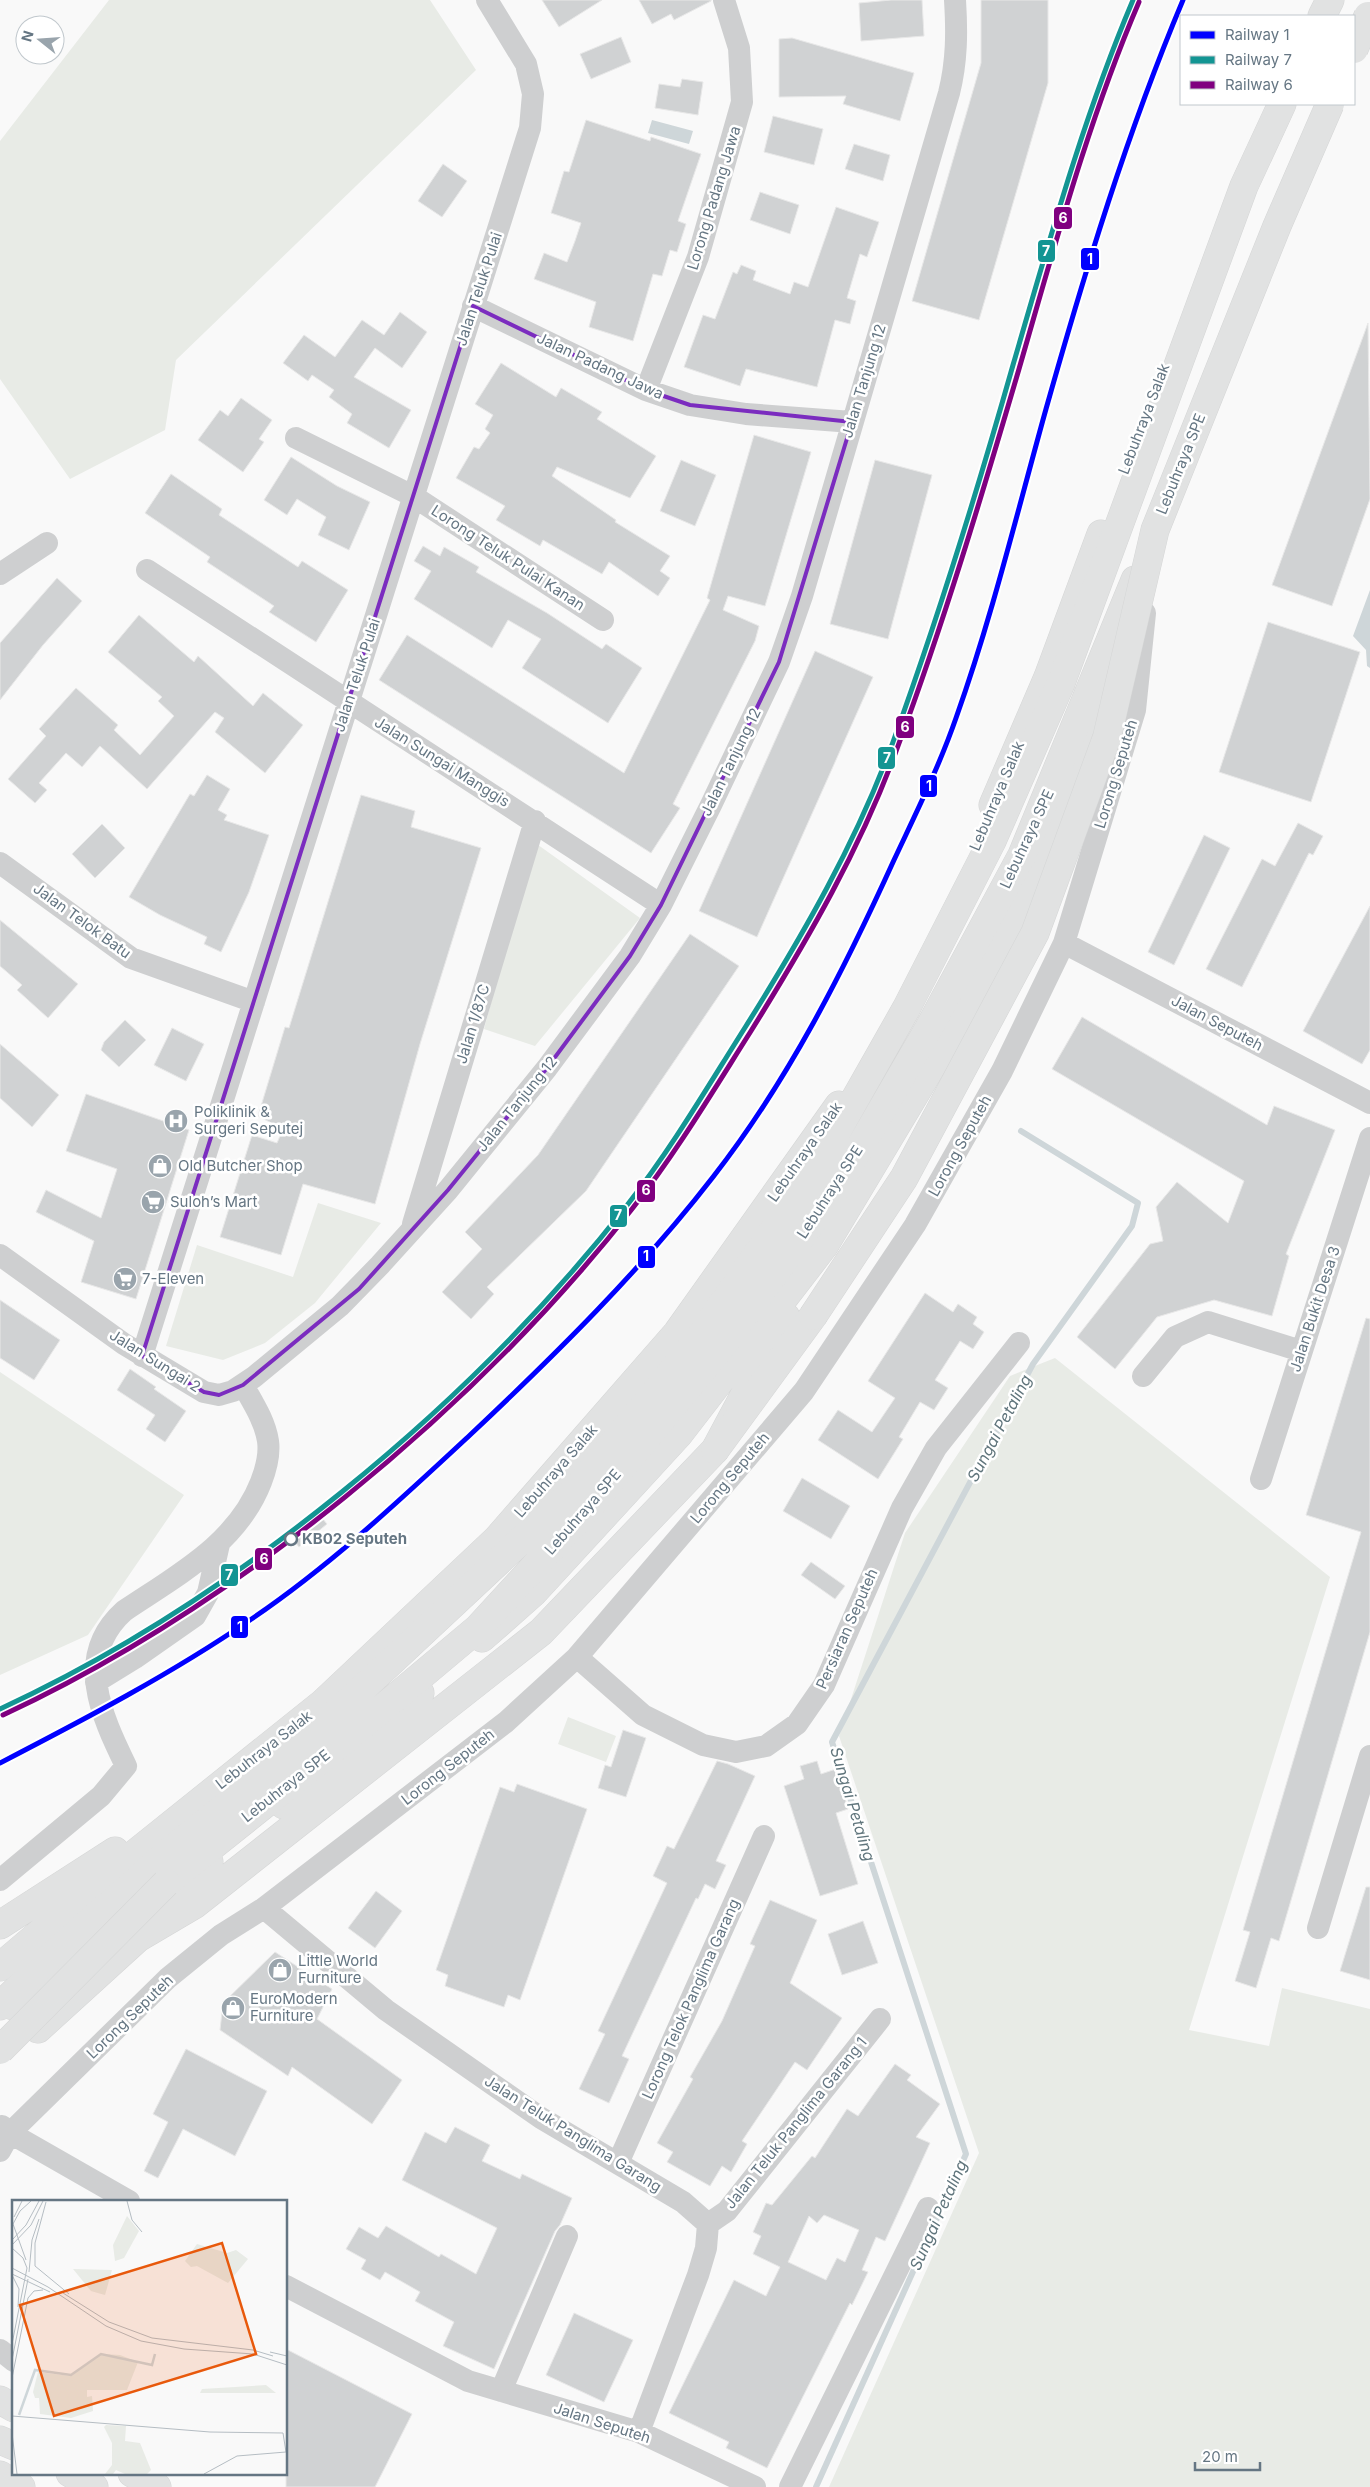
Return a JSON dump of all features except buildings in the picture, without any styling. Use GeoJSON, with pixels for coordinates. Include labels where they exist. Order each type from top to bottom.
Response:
{"type":"FeatureCollection","features":[{"type":"Feature","properties":{"kind":"main road"},"geometry":{"type":"LineString","coordinates":[[1355,47],[1370,15]]}},
{"type":"Feature","properties":{"kind":"main road","name":"Lebuhraya Salak"},"geometry":{"type":"LineString","coordinates":[[0,1967],[236,1772],[323,1703],[497,1539],[677,1333],[832,1118],[944,918],[1048,677],[1211,242],[1274,105]]}},
{"type":"Feature","properties":{"kind":"main road","name":"Lebuhraya SPE"},"geometry":{"type":"LineString","coordinates":[[0,2006],[46,1961],[164,1856],[316,1732],[577,1488],[699,1338],[812,1175],[906,1009],[992,841],[1057,692],[1244,186],[1282,105]]}},
{"type":"Feature","properties":{"kind":"main road"},"geometry":{"type":"LineString","coordinates":[[715,1450],[824,1246],[945,1044],[1007,928],[1066,795],[1147,590],[1251,274],[1329,105]]}},
{"type":"Feature","properties":{"kind":"main road","name":"Lebuhraya SPE"},"geometry":{"type":"LineString","coordinates":[[0,2050],[172,1877],[334,1748],[478,1628],[592,1504],[718,1351],[834,1192],[929,1028],[1022,855],[1155,530],[1276,226],[1329,105]]}},
{"type":"Feature","properties":{"kind":"main road"},"geometry":{"type":"LineString","coordinates":[[138,1938],[194,1905],[541,1632],[715,1450],[813,1316],[904,1178],[1035,933],[1107,737],[1155,530]]}},
{"type":"Feature","properties":{"kind":"main road"},"geometry":{"type":"LineString","coordinates":[[0,2017],[354,1752],[533,1593],[679,1434],[824,1246]]}},
{"type":"Feature","properties":{"kind":"main road"},"geometry":{"type":"LineString","coordinates":[[0,1924],[236,1772]]}},
{"type":"Feature","properties":{"kind":"main road"},"geometry":{"type":"LineString","coordinates":[[0,2063],[138,1938],[209,1862]]}},
{"type":"Feature","properties":{"kind":"main road"},"geometry":{"type":"LineString","coordinates":[[0,2400],[12,2407]]}},
{"type":"Feature","properties":{"kind":"main road"},"geometry":{"type":"LineString","coordinates":[[0,2440],[12,2445]]}},
{"type":"Feature","properties":{"kind":"main road"},"geometry":{"type":"LineString","coordinates":[[33,2487],[39,2474]]}},
{"type":"Feature","properties":{"kind":"main road"},"geometry":{"type":"LineString","coordinates":[[72,2474],[94,2487]]}},
{"type":"Feature","properties":{"kind":"main road"},"geometry":{"type":"LineString","coordinates":[[134,2474],[158,2487]]}},
{"type":"Feature","properties":{"kind":"main road"},"geometry":{"type":"LineString","coordinates":[[0,2475],[21,2487]]}},
{"type":"Feature","properties":{"kind":"street","name":"Jalan Teluk Pulai"},"geometry":{"type":"LineString","coordinates":[[142,1356],[530,128],[533,94],[526,64],[487,0]]}},
{"type":"Feature","properties":{"kind":"street","name":"Lorong Padang Jawa"},"geometry":{"type":"LineString","coordinates":[[646,390],[698,256],[742,102],[739,48],[724,0]]}},
{"type":"Feature","properties":{"kind":"street","name":"Jalan Tanjung 12"},"geometry":{"type":"LineString","coordinates":[[243,1385],[358,1289],[412,1227],[448,1190],[547,1068],[630,956],[661,905],[780,662],[802,596],[949,93],[955,67],[957,40],[956,0]]}},
{"type":"Feature","properties":{"kind":"street","name":"Jalan Padang Jawa"},"geometry":{"type":"LineString","coordinates":[[473,306],[646,390],[699,407],[746,414],[852,422]]}},
{"type":"Feature","properties":{"kind":"street","name":"Lorong Teluk Pulai Kanan"},"geometry":{"type":"LineString","coordinates":[[296,438],[413,496],[603,620]]}},
{"type":"Feature","properties":{"kind":"street"},"geometry":{"type":"LineString","coordinates":[[0,574],[47,543]]}},
{"type":"Feature","properties":{"kind":"street","name":"Jalan Sungai Manggis"},"geometry":{"type":"LineString","coordinates":[[147,570],[348,702],[535,821],[661,905]]}},
{"type":"Feature","properties":{"kind":"street","name":"Lorong Seputeh"},"geometry":{"type":"LineString","coordinates":[[4,2137],[168,1978],[221,1935],[264,1908],[506,1722],[577,1657],[804,1391],[915,1225],[1002,1071],[1064,943],[1135,710],[1147,590]]}},
{"type":"Feature","properties":{"kind":"street","name":"Jalan 1/87C"},"geometry":{"type":"LineString","coordinates":[[412,1227],[535,821]]}},
{"type":"Feature","properties":{"kind":"street","name":"Jalan Telok Batu"},"geometry":{"type":"LineString","coordinates":[[0,863],[132,958],[254,1002]]}},
{"type":"Feature","properties":{"kind":"street","name":"Jalan Seputeh"},"geometry":{"type":"LineString","coordinates":[[1064,943],[1370,1103]]}},
{"type":"Feature","properties":{"kind":"street","name":"Jalan Bukit Desa 3"},"geometry":{"type":"LineString","coordinates":[[1261,1479],[1370,1138]]}},
{"type":"Feature","properties":{"kind":"street","name":"Jalan Sungai 2"},"geometry":{"type":"LineString","coordinates":[[0,1256],[142,1356],[204,1392],[219,1395],[243,1385]]}},
{"type":"Feature","properties":{"kind":"street"},"geometry":{"type":"LineString","coordinates":[[1143,1376],[1175,1337],[1208,1322],[1301,1351]]}},
{"type":"Feature","properties":{"kind":"street","name":"Persiaran Seputeh"},"geometry":{"type":"LineString","coordinates":[[577,1657],[643,1715],[703,1745],[736,1752],[766,1746],[797,1724],[824,1685],[902,1508],[936,1448],[1019,1344]]}},
{"type":"Feature","properties":{"kind":"street"},"geometry":{"type":"LineString","coordinates":[[0,1880],[101,1796],[126,1766],[98,1700],[94,1664],[105,1632],[112,1621],[219,1544],[245,1513],[257,1493],[267,1467],[268,1441],[263,1422],[243,1385]]}},
{"type":"Feature","properties":{"kind":"street"},"geometry":{"type":"LineString","coordinates":[[96,1682],[135,1658],[195,1616],[208,1593],[219,1544]]}},
{"type":"Feature","properties":{"kind":"street"},"geometry":{"type":"LineString","coordinates":[[1318,1928],[1370,1756]]}},
{"type":"Feature","properties":{"kind":"street","name":"Lorong Telok Panglima Garang"},"geometry":{"type":"LineString","coordinates":[[618,2163],[764,1836]]}},
{"type":"Feature","properties":{"kind":"street","name":"Jalan Teluk Panglima Garang"},"geometry":{"type":"LineString","coordinates":[[264,1908],[386,2010],[516,2102],[684,2202],[708,2224]]}},
{"type":"Feature","properties":{"kind":"street","name":"Jalan Teluk Panglima Garang 1"},"geometry":{"type":"LineString","coordinates":[[708,2224],[727,2211],[880,2019]]}},
{"type":"Feature","properties":{"kind":"street"},"geometry":{"type":"LineString","coordinates":[[4,2137],[127,2200]]}},
{"type":"Feature","properties":{"kind":"street"},"geometry":{"type":"LineString","coordinates":[[790,2487],[928,2208]]}},
{"type":"Feature","properties":{"kind":"street"},"geometry":{"type":"LineString","coordinates":[[639,2432],[698,2276],[706,2248],[708,2224]]}},
{"type":"Feature","properties":{"kind":"street"},"geometry":{"type":"LineString","coordinates":[[501,2391],[567,2236]]}},
{"type":"Feature","properties":{"kind":"street","name":"Jalan Seputeh"},"geometry":{"type":"LineString","coordinates":[[288,2287],[468,2381],[639,2432],[755,2487]]}},
{"type":"Feature","properties":{"kind":"street"},"geometry":{"type":"LineString","coordinates":[[0,2350],[12,2359]]}},
{"type":"Feature","properties":{"kind":"street"},"geometry":{"type":"LineString","coordinates":[[155,2474],[168,2487]]}},
{"type":"Feature","properties":{"kind":"highlighted area"},"geometry":{"type":"Polygon","coordinates":[[[473,306],[646,390],[690,405],[852,422],[779,662],[661,905],[630,956],[547,1068],[448,1190],[359,1289],[243,1385],[219,1395],[204,1392],[142,1356],[473,306]]]}},
{"type":"Feature","properties":{"kind":"shaded area"},"geometry":{"type":"Polygon","coordinates":[[[109,0],[430,0],[476,70],[176,360],[165,430],[70,479],[0,379],[0,141],[59,65],[65,65],[65,57],[109,0]]]}},
{"type":"Feature","properties":{"kind":"shaded area"},"geometry":{"type":"Polygon","coordinates":[[[652,120],[693,131],[689,144],[648,133],[652,120]]]}},
{"type":"Feature","properties":{"kind":"shaded area"},"geometry":{"type":"Polygon","coordinates":[[[1370,590],[1370,668],[1367,666],[1366,650],[1353,636],[1370,590]]]}},
{"type":"Feature","properties":{"kind":"shaded area"},"geometry":{"type":"Polygon","coordinates":[[[534,842],[640,918],[535,1046],[484,1029],[534,842]]]}},
{"type":"Feature","properties":{"kind":"shaded area"},"geometry":{"type":"Polygon","coordinates":[[[318,1203],[381,1223],[315,1303],[265,1343],[223,1360],[166,1346],[197,1245],[293,1277],[318,1203]]]}},
{"type":"Feature","properties":{"kind":"shaded area"},"geometry":{"type":"Polygon","coordinates":[[[1055,1358],[1330,1577],[1189,2030],[1269,2046],[1282,1988],[1370,2009],[1370,2487],[829,2487],[979,2153],[839,1736],[905,1533],[1010,1376],[1055,1358]]]}},
{"type":"Feature","properties":{"kind":"shaded area"},"geometry":{"type":"Polygon","coordinates":[[[0,1372],[184,1495],[88,1635],[0,1675],[0,1372]]]}},
{"type":"Feature","properties":{"kind":"shaded area"},"geometry":{"type":"Polygon","coordinates":[[[568,1717],[616,1736],[606,1762],[558,1744],[568,1717]]]}},
{"type":"Feature","properties":{"kind":"waterway","name":"Sungai Petaling"},"geometry":{"type":"LineString","coordinates":[[816,2487],[966,2154],[832,1742],[1033,1364],[1132,1226],[1138,1203],[1021,1131]]}},
{"type":"Feature","properties":{"kind":"rail line","name":"7"},"geometry":{"type":"LineString","coordinates":[[0,1709],[87,1665],[174,1613],[259,1555],[342,1492],[421,1424],[496,1353],[565,1279],[628,1204],[675,1139],[808,923],[862,816],[893,742],[926,649],[956,555],[1083,135],[1098,90],[1133,0]]}},
{"type":"Feature","properties":{"kind":"rail line","name":"1"},"geometry":{"type":"LineString","coordinates":[[0,1763],[127,1695],[220,1640],[280,1599],[364,1532],[502,1404],[566,1342],[627,1278],[713,1177],[766,1102],[790,1064],[835,983],[927,790],[949,736],[993,603],[1046,409],[1108,203],[1143,101],[1183,0]]}},
{"type":"Feature","properties":{"kind":"rail line","name":"6"},"geometry":{"type":"LineString","coordinates":[[3,1715],[90,1670],[177,1619],[262,1560],[345,1497],[425,1429],[500,1358],[569,1284],[632,1209],[679,1144],[751,1031],[813,927],[850,857],[883,784],[915,699],[962,558],[1088,138],[1139,2]]}},
{"type":"Feature","properties":{"kind":"place","name":"Poliklinik & Surgeri Seputej"},"geometry":{"type":"Point","coordinates":[176,1121]}},
{"type":"Feature","properties":{"kind":"place","name":"Old Butcher Shop"},"geometry":{"type":"Point","coordinates":[160,1166]}},
{"type":"Feature","properties":{"kind":"place","name":"Suloh’s Mart"},"geometry":{"type":"Point","coordinates":[153,1202]}},
{"type":"Feature","properties":{"kind":"place","name":"7-Eleven"},"geometry":{"type":"Point","coordinates":[125,1279]}},
{"type":"Feature","properties":{"kind":"place","name":"KB02 Seputeh"},"geometry":{"type":"Point","coordinates":[291,1539]}},
{"type":"Feature","properties":{"kind":"place","name":"Little World Furniture"},"geometry":{"type":"Point","coordinates":[280,1970]}},
{"type":"Feature","properties":{"kind":"place","name":"EuroModern Furniture"},"geometry":{"type":"Point","coordinates":[233,2008]}}]}
